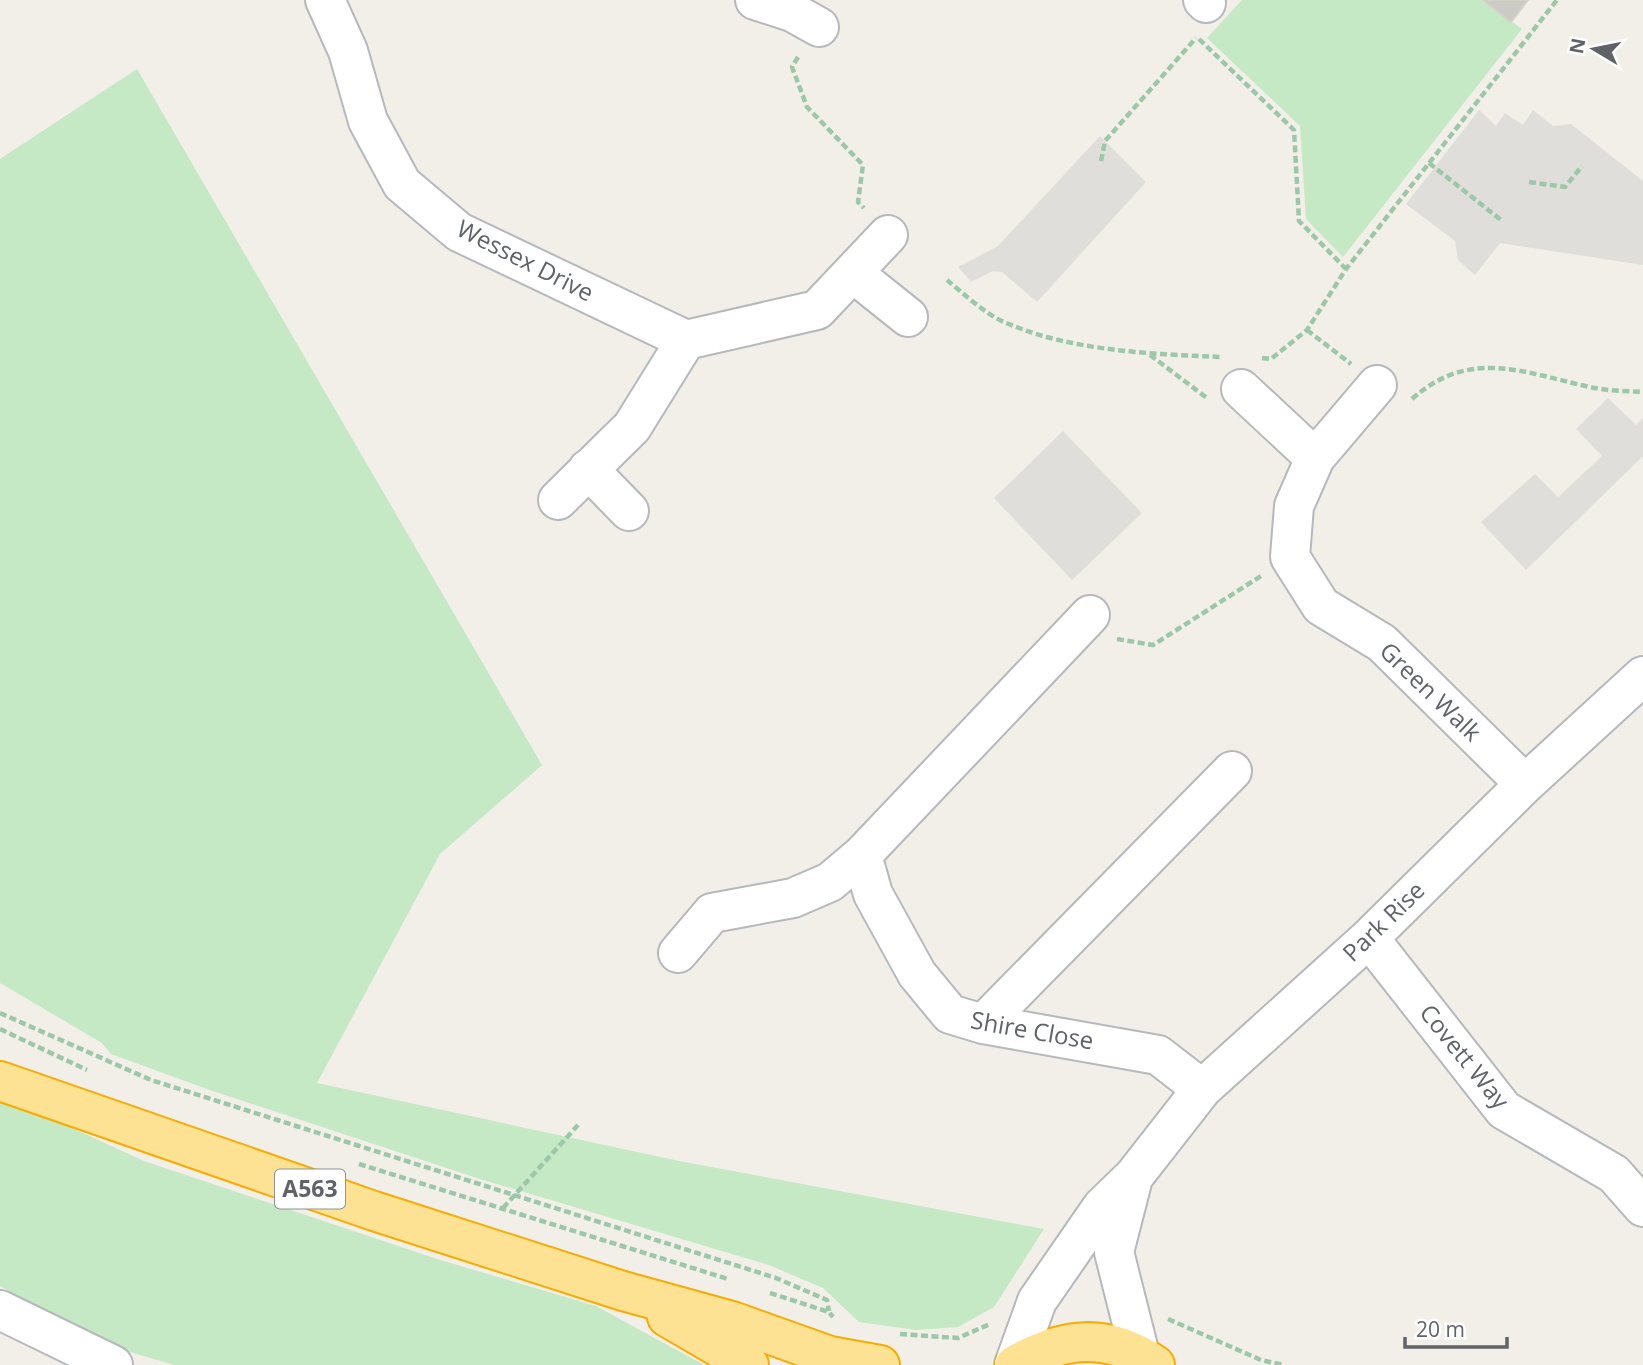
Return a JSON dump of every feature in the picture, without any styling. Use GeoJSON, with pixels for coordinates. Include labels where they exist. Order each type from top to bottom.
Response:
{"type":"FeatureCollection","features":[{"type":"Feature","properties":{"kind":"highway","name":"A563"},"geometry":{"type":"LineString","coordinates":[[0,1081],[374,1211],[623,1292],[732,1321],[830,1356],[886,1349]]}},
{"type":"Feature","properties":{"kind":"highway","name":"A563"},"geometry":{"type":"LineString","coordinates":[[623,1292],[749,1365]]}},
{"type":"Feature","properties":{"kind":"highway"},"geometry":{"type":"LineString","coordinates":[[1015,1365],[1043,1349],[1076,1341],[1109,1343],[1148,1360]]}},
{"type":"Feature","properties":{"kind":"street","name":"Wessex Drive"},"geometry":{"type":"LineString","coordinates":[[325,0],[348,51],[368,121],[402,184],[459,232],[686,340]]}},
{"type":"Feature","properties":{"kind":"street"},"geometry":{"type":"LineString","coordinates":[[755,0],[805,13]]}},
{"type":"Feature","properties":{"kind":"street"},"geometry":{"type":"LineString","coordinates":[[558,500],[632,427],[686,340],[817,310],[888,235]]}},
{"type":"Feature","properties":{"kind":"street"},"geometry":{"type":"LineString","coordinates":[[853,273],[908,317]]}},
{"type":"Feature","properties":{"kind":"street"},"geometry":{"type":"LineString","coordinates":[[1243,368],[1315,458]]}},
{"type":"Feature","properties":{"kind":"street"},"geometry":{"type":"LineString","coordinates":[[1290,557],[1294,506],[1315,458],[1377,385]]}},
{"type":"Feature","properties":{"kind":"street"},"geometry":{"type":"LineString","coordinates":[[588,470],[629,511]]}},
{"type":"Feature","properties":{"kind":"street","name":"Green Walk"},"geometry":{"type":"LineString","coordinates":[[1290,557],[1321,606],[1382,643],[1525,784]]}},
{"type":"Feature","properties":{"kind":"street"},"geometry":{"type":"LineString","coordinates":[[678,953],[712,913],[793,898],[830,882],[862,855],[1090,615]]}},
{"type":"Feature","properties":{"kind":"street","name":"Park Rise"},"geometry":{"type":"LineString","coordinates":[[1015,1365],[1037,1301],[1102,1208],[1134,1176],[1202,1089],[1369,938],[1525,784],[1643,676]]}},
{"type":"Feature","properties":{"kind":"street"},"geometry":{"type":"LineString","coordinates":[[983,1024],[1232,771]]}},
{"type":"Feature","properties":{"kind":"street","name":"Shire Close"},"geometry":{"type":"LineString","coordinates":[[862,855],[873,894],[917,974],[950,1014],[983,1024],[1158,1055],[1202,1089]]}},
{"type":"Feature","properties":{"kind":"street","name":"Covett Way"},"geometry":{"type":"LineString","coordinates":[[1369,938],[1504,1110],[1614,1174],[1643,1207]]}},
{"type":"Feature","properties":{"kind":"street","name":"Park Rise"},"geometry":{"type":"LineString","coordinates":[[1134,1176],[1114,1252],[1148,1360]]}},
{"type":"Feature","properties":{"kind":"street"},"geometry":{"type":"LineString","coordinates":[[0,1310],[108,1364]]}},
{"type":"Feature","properties":{"kind":"path"},"geometry":{"type":"LineString","coordinates":[[947,280],[1001,321],[1046,337],[1243,368],[1271,359],[1307,330],[1346,269],[1558,0]]}},
{"type":"Feature","properties":{"kind":"path"},"geometry":{"type":"LineString","coordinates":[[805,13],[792,67],[807,107],[863,165],[859,202],[888,235]]}},
{"type":"Feature","properties":{"kind":"path"},"geometry":{"type":"LineString","coordinates":[[1101,161],[1105,141],[1202,13],[1294,130],[1299,221],[1346,269]]}},
{"type":"Feature","properties":{"kind":"path"},"geometry":{"type":"LineString","coordinates":[[1429,163],[1501,220]]}},
{"type":"Feature","properties":{"kind":"path"},"geometry":{"type":"LineString","coordinates":[[1529,182],[1565,187],[1582,166]]}},
{"type":"Feature","properties":{"kind":"path"},"geometry":{"type":"LineString","coordinates":[[1307,330],[1405,406],[1424,388],[1466,370],[1502,366],[1592,388],[1643,392]]}},
{"type":"Feature","properties":{"kind":"path"},"geometry":{"type":"LineString","coordinates":[[1090,615],[1120,642],[1153,645],[1290,557]]}},
{"type":"Feature","properties":{"kind":"path"},"geometry":{"type":"LineString","coordinates":[[0,1013],[151,1080],[776,1278],[827,1300],[829,1312],[838,1324]]}},
{"type":"Feature","properties":{"kind":"path"},"geometry":{"type":"LineString","coordinates":[[0,1029],[98,1075]]}},
{"type":"Feature","properties":{"kind":"path"},"geometry":{"type":"LineString","coordinates":[[503,1208],[579,1125]]}},
{"type":"Feature","properties":{"kind":"path"},"geometry":{"type":"LineString","coordinates":[[356,1163],[741,1283]]}},
{"type":"Feature","properties":{"kind":"path"},"geometry":{"type":"LineString","coordinates":[[766,1291],[829,1312]]}},
{"type":"Feature","properties":{"kind":"path"},"geometry":{"type":"LineString","coordinates":[[1160,1308],[1166,1319],[1261,1362],[1284,1365]]}},
{"type":"Feature","properties":{"kind":"path"},"geometry":{"type":"LineString","coordinates":[[886,1349],[958,1338],[992,1324],[999,1316]]}},
{"type":"Feature","properties":{"kind":"shaded area"},"geometry":{"type":"Polygon","coordinates":[[[1479,110],[1496,126],[1505,113],[1523,125],[1533,110],[1553,126],[1571,124],[1643,181],[1643,265],[1500,243],[1475,275],[1458,260],[1455,241],[1406,204],[1479,110]]]}},
{"type":"Feature","properties":{"kind":"shaded area"},"geometry":{"type":"Polygon","coordinates":[[[1100,136],[1146,182],[1037,302],[1002,272],[993,271],[971,282],[958,267],[998,246],[1100,136]]]}},
{"type":"Feature","properties":{"kind":"shaded area"},"geometry":{"type":"Polygon","coordinates":[[[1608,398],[1636,425],[1643,418],[1643,456],[1526,570],[1481,522],[1535,474],[1558,497],[1602,456],[1576,429],[1608,398]]]}},
{"type":"Feature","properties":{"kind":"shaded area"},"geometry":{"type":"Polygon","coordinates":[[[1063,431],[1142,513],[1072,580],[994,498],[1063,431]]]}},
{"type":"Feature","properties":{"kind":"green space"},"geometry":{"type":"Polygon","coordinates":[[[1242,0],[1483,0],[1522,29],[1343,257],[1306,219],[1300,126],[1207,38],[1242,0]]]}},
{"type":"Feature","properties":{"kind":"green space"},"geometry":{"type":"Polygon","coordinates":[[[137,69],[542,765],[440,854],[317,1083],[679,1161],[1044,1229],[994,1307],[958,1327],[916,1330],[859,1322],[823,1288],[769,1265],[480,1179],[207,1089],[111,1054],[102,1043],[0,983],[0,159],[137,69]]]}},
{"type":"Feature","properties":{"kind":"green space"},"geometry":{"type":"Polygon","coordinates":[[[0,1095],[144,1161],[437,1259],[596,1306],[704,1365],[174,1365],[110,1346],[0,1286],[0,1095]]]}},
{"type":"Feature","properties":{"kind":"building"},"geometry":{"type":"Polygon","coordinates":[[[1483,0],[1528,0],[1511,22],[1483,0]]]}}]}
